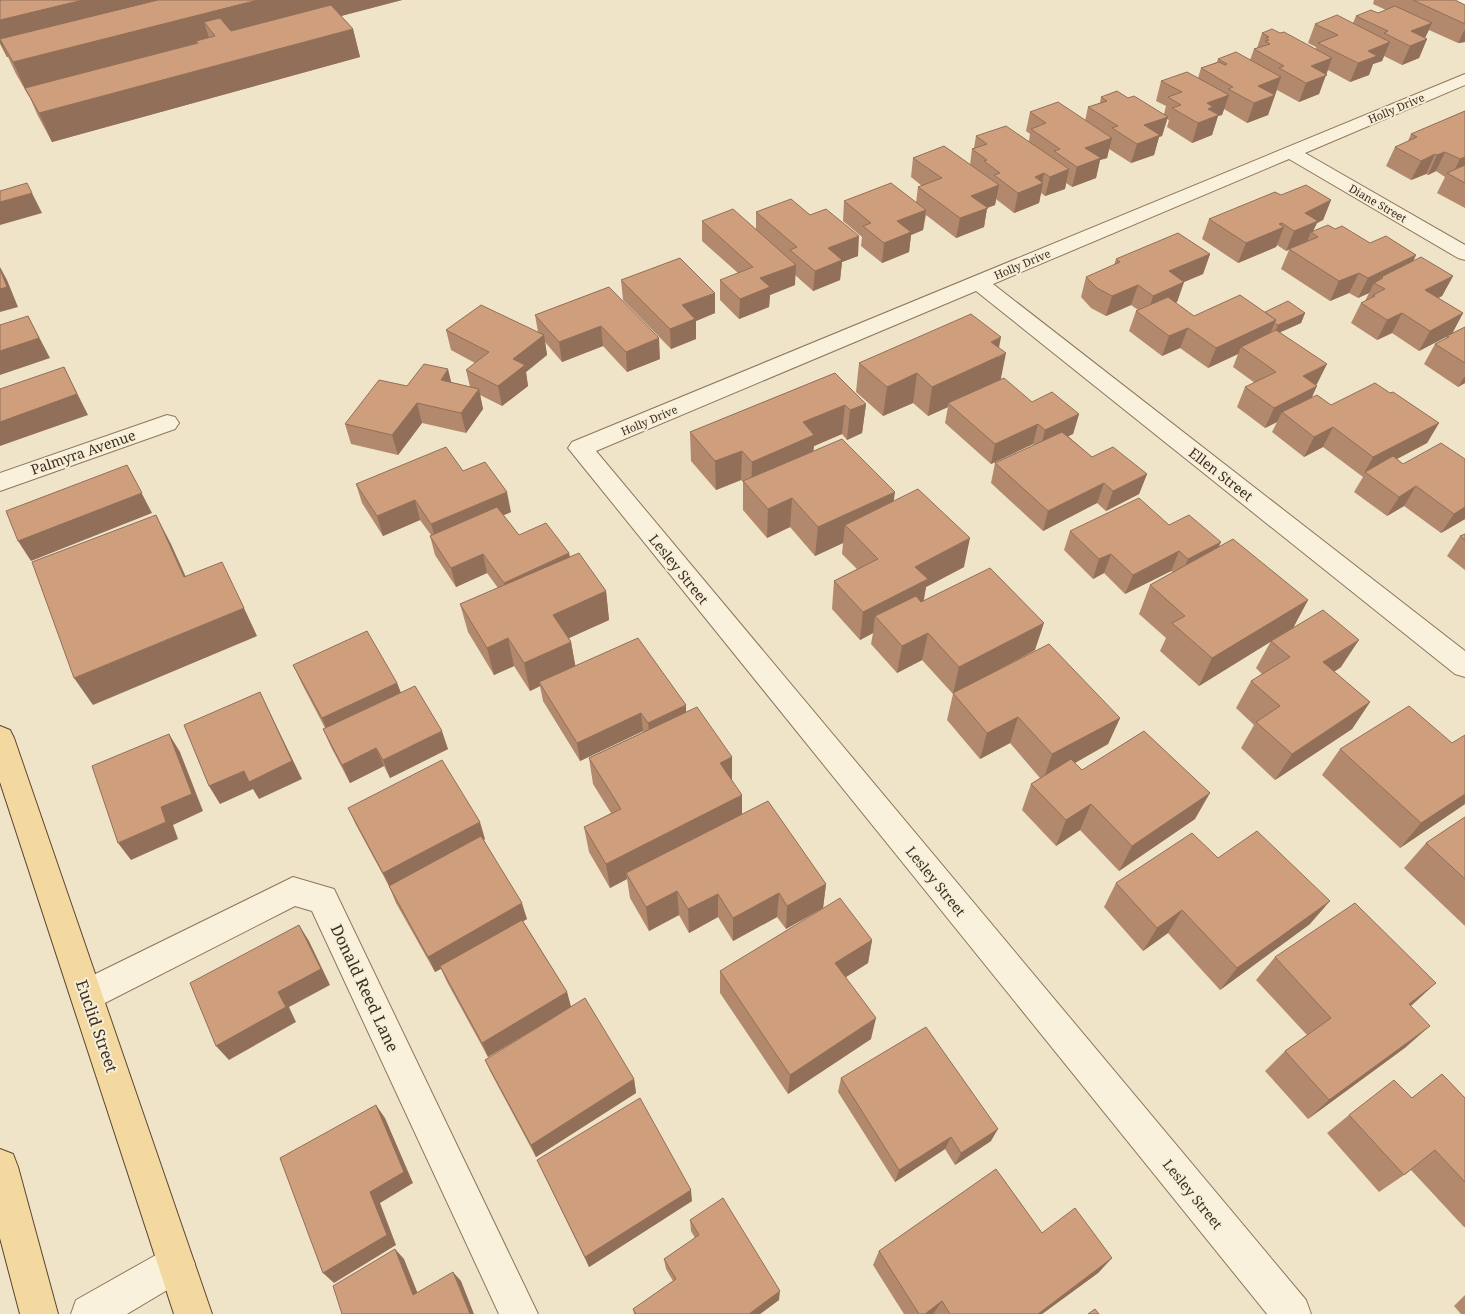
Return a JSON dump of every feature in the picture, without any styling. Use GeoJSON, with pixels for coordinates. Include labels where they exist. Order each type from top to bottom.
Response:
{"type":"FeatureCollection","features":[{"type":"Feature","properties":{"kind":"main road","name":"Euclid Street"},"geometry":{"type":"LineString","coordinates":[[0,738],[193,1314]]}},
{"type":"Feature","properties":{"kind":"main road"},"geometry":{"type":"LineString","coordinates":[[0,1167],[39,1314]]}},
{"type":"Feature","properties":{"kind":"street","name":"Holly Drive"},"geometry":{"type":"LineString","coordinates":[[580,448],[1465,79]]}},
{"type":"Feature","properties":{"kind":"street","name":"Diane Street"},"geometry":{"type":"LineString","coordinates":[[1290,152],[1465,254]]}},
{"type":"Feature","properties":{"kind":"street","name":"Ellen Street"},"geometry":{"type":"LineString","coordinates":[[978,282],[1465,666]]}},
{"type":"Feature","properties":{"kind":"street","name":"Palmyra Avenue"},"geometry":{"type":"LineString","coordinates":[[0,482],[166,423]]}},
{"type":"Feature","properties":{"kind":"street","name":"Lesley Street"},"geometry":{"type":"LineString","coordinates":[[580,448],[1292,1314]]}},
{"type":"Feature","properties":{"kind":"street","name":"Donald Reed Lane"},"geometry":{"type":"LineString","coordinates":[[86,995],[293,891],[323,899],[519,1314]]}},
{"type":"Feature","properties":{"kind":"street"},"geometry":{"type":"LineString","coordinates":[[90,1314],[176,1264]]}},
{"type":"Feature","properties":{"kind":"building"},"geometry":{"type":"Polygon","coordinates":[[[0,0],[83,0],[0,20],[0,0]]]}},
{"type":"Feature","properties":{"kind":"building"},"geometry":{"type":"Polygon","coordinates":[[[158,0],[258,0],[13,62],[0,39],[158,0]]]}},
{"type":"Feature","properties":{"kind":"building"},"geometry":{"type":"Polygon","coordinates":[[[1413,0],[1455,0],[1465,5],[1465,24],[1413,0]]]}},
{"type":"Feature","properties":{"kind":"building"},"geometry":{"type":"Polygon","coordinates":[[[331,5],[353,29],[39,113],[25,88],[198,43],[196,41],[215,36],[204,22],[220,18],[231,31],[331,5]]]}},
{"type":"Feature","properties":{"kind":"building"},"geometry":{"type":"Polygon","coordinates":[[[1395,6],[1432,23],[1411,31],[1427,39],[1410,46],[1384,33],[1388,31],[1356,16],[1371,10],[1378,13],[1395,6]]]}},
{"type":"Feature","properties":{"kind":"building"},"geometry":{"type":"Polygon","coordinates":[[[1337,15],[1390,42],[1368,51],[1377,56],[1358,63],[1318,43],[1338,35],[1315,24],[1337,15]]]}},
{"type":"Feature","properties":{"kind":"building"},"geometry":{"type":"Polygon","coordinates":[[[1272,29],[1280,33],[1284,32],[1332,58],[1311,66],[1327,75],[1306,83],[1279,68],[1284,66],[1254,49],[1270,44],[1265,41],[1269,40],[1266,38],[1269,37],[1262,33],[1272,29]]]}},
{"type":"Feature","properties":{"kind":"building"},"geometry":{"type":"Polygon","coordinates":[[[1236,52],[1281,77],[1258,86],[1275,95],[1254,103],[1228,89],[1233,87],[1201,68],[1219,62],[1225,65],[1227,64],[1218,59],[1236,52]]]}},
{"type":"Feature","properties":{"kind":"building"},"geometry":{"type":"Polygon","coordinates":[[[1187,72],[1229,95],[1207,103],[1213,107],[1208,109],[1219,115],[1198,123],[1172,108],[1181,105],[1168,97],[1182,92],[1161,81],[1187,72]]]}},
{"type":"Feature","properties":{"kind":"building"},"geometry":{"type":"Polygon","coordinates":[[[1117,91],[1128,98],[1134,96],[1168,117],[1144,125],[1160,135],[1137,144],[1112,128],[1118,126],[1088,107],[1107,101],[1101,97],[1117,91]]]}},
{"type":"Feature","properties":{"kind":"building"},"geometry":{"type":"Polygon","coordinates":[[[1058,102],[1112,138],[1085,148],[1101,158],[1077,167],[1054,151],[1060,149],[1031,129],[1046,123],[1030,112],[1058,102]]]}},
{"type":"Feature","properties":{"kind":"building"},"geometry":{"type":"Polygon","coordinates":[[[1465,111],[1465,157],[1460,159],[1445,152],[1435,154],[1421,161],[1395,147],[1417,137],[1411,134],[1465,111]]]}},
{"type":"Feature","properties":{"kind":"building"},"geometry":{"type":"Polygon","coordinates":[[[1006,126],[1069,169],[1050,177],[1044,173],[1035,177],[1043,183],[1018,193],[994,175],[1000,173],[972,149],[987,144],[976,136],[1006,126]]]}},
{"type":"Feature","properties":{"kind":"building"},"geometry":{"type":"Polygon","coordinates":[[[944,146],[999,185],[971,196],[988,208],[960,218],[918,187],[942,178],[913,158],[944,146]]]}},
{"type":"Feature","properties":{"kind":"building"},"geometry":{"type":"Polygon","coordinates":[[[1465,165],[1465,183],[1447,173],[1465,165]]]}},
{"type":"Feature","properties":{"kind":"building"},"geometry":{"type":"Polygon","coordinates":[[[27,183],[32,193],[0,202],[0,191],[27,183]]]}},
{"type":"Feature","properties":{"kind":"building"},"geometry":{"type":"Polygon","coordinates":[[[891,183],[926,210],[897,221],[911,232],[884,243],[863,226],[871,223],[844,201],[891,183]]]}},
{"type":"Feature","properties":{"kind":"building"},"geometry":{"type":"Polygon","coordinates":[[[1306,185],[1331,200],[1305,213],[1318,221],[1294,231],[1282,223],[1279,224],[1284,227],[1246,243],[1209,219],[1275,192],[1281,195],[1306,185]]]}},
{"type":"Feature","properties":{"kind":"building"},"geometry":{"type":"Polygon","coordinates":[[[791,199],[810,215],[826,209],[859,236],[828,248],[842,260],[815,271],[790,250],[797,247],[756,212],[791,199]]]}},
{"type":"Feature","properties":{"kind":"building"},"geometry":{"type":"Polygon","coordinates":[[[733,209],[796,265],[760,278],[770,287],[740,299],[720,280],[753,267],[702,221],[733,209]]]}},
{"type":"Feature","properties":{"kind":"building"},"geometry":{"type":"Polygon","coordinates":[[[1328,225],[1335,229],[1342,226],[1370,243],[1386,236],[1416,255],[1368,278],[1359,273],[1339,281],[1289,249],[1318,237],[1311,232],[1328,225]]]}},
{"type":"Feature","properties":{"kind":"building"},"geometry":{"type":"Polygon","coordinates":[[[1178,233],[1210,254],[1169,271],[1184,282],[1153,296],[1138,285],[1112,296],[1097,288],[1086,277],[1120,262],[1116,259],[1178,233]]]}},
{"type":"Feature","properties":{"kind":"building"},"geometry":{"type":"Polygon","coordinates":[[[1421,257],[1453,276],[1425,290],[1463,313],[1430,331],[1402,313],[1387,320],[1361,303],[1385,289],[1374,283],[1383,278],[1381,277],[1421,257]]]}},
{"type":"Feature","properties":{"kind":"building"},"geometry":{"type":"Polygon","coordinates":[[[680,258],[715,293],[682,305],[695,319],[670,329],[621,280],[680,258]]]}},
{"type":"Feature","properties":{"kind":"building"},"geometry":{"type":"Polygon","coordinates":[[[0,269],[7,287],[0,289],[0,269]]]}},
{"type":"Feature","properties":{"kind":"building"},"geometry":{"type":"Polygon","coordinates":[[[609,287],[659,338],[626,352],[601,326],[559,342],[535,315],[609,287]]]}},
{"type":"Feature","properties":{"kind":"building"},"geometry":{"type":"Polygon","coordinates":[[[1240,295],[1276,320],[1216,348],[1188,328],[1169,336],[1136,311],[1168,297],[1194,316],[1240,295]]]}},
{"type":"Feature","properties":{"kind":"building"},"geometry":{"type":"Polygon","coordinates":[[[1288,301],[1305,313],[1278,325],[1274,323],[1276,320],[1265,312],[1288,301]]]}},
{"type":"Feature","properties":{"kind":"building"},"geometry":{"type":"Polygon","coordinates":[[[481,305],[544,335],[513,359],[525,365],[498,386],[466,370],[489,352],[446,330],[481,305]]]}},
{"type":"Feature","properties":{"kind":"building"},"geometry":{"type":"Polygon","coordinates":[[[971,314],[1001,337],[991,342],[1006,353],[932,387],[917,373],[887,387],[859,363],[971,314]]]}},
{"type":"Feature","properties":{"kind":"building"},"geometry":{"type":"Polygon","coordinates":[[[28,316],[39,338],[0,351],[0,325],[28,316]]]}},
{"type":"Feature","properties":{"kind":"building"},"geometry":{"type":"Polygon","coordinates":[[[1465,327],[1465,363],[1435,344],[1465,327]]]}},
{"type":"Feature","properties":{"kind":"building"},"geometry":{"type":"Polygon","coordinates":[[[1276,330],[1327,364],[1303,376],[1317,386],[1274,408],[1245,387],[1276,372],[1241,347],[1276,330]]]}},
{"type":"Feature","properties":{"kind":"building"},"geometry":{"type":"Polygon","coordinates":[[[424,364],[448,369],[441,380],[479,389],[461,413],[417,403],[392,435],[345,424],[379,380],[407,386],[424,364]]]}},
{"type":"Feature","properties":{"kind":"building"},"geometry":{"type":"Polygon","coordinates":[[[64,367],[77,394],[0,422],[0,389],[64,367]]]}},
{"type":"Feature","properties":{"kind":"building"},"geometry":{"type":"Polygon","coordinates":[[[835,373],[866,404],[850,410],[845,405],[803,422],[814,435],[752,462],[742,451],[715,461],[690,432],[835,373]]]}},
{"type":"Feature","properties":{"kind":"building"},"geometry":{"type":"Polygon","coordinates":[[[1004,378],[1032,402],[1052,392],[1079,414],[1045,430],[1038,424],[995,444],[948,403],[1004,378]]]}},
{"type":"Feature","properties":{"kind":"building"},"geometry":{"type":"Polygon","coordinates":[[[1375,383],[1390,393],[1393,392],[1439,423],[1373,457],[1333,427],[1314,437],[1282,412],[1317,395],[1331,405],[1375,383]]]}},
{"type":"Feature","properties":{"kind":"building"},"geometry":{"type":"Polygon","coordinates":[[[1062,432],[1092,457],[1113,447],[1147,474],[1113,491],[1104,483],[1048,511],[995,463],[1062,432]]]}},
{"type":"Feature","properties":{"kind":"building"},"geometry":{"type":"Polygon","coordinates":[[[842,439],[895,492],[818,527],[792,498],[768,509],[743,481],[842,439]]]}},
{"type":"Feature","properties":{"kind":"building"},"geometry":{"type":"Polygon","coordinates":[[[1441,443],[1465,459],[1465,507],[1454,514],[1416,486],[1399,497],[1365,472],[1393,456],[1403,464],[1441,443]]]}},
{"type":"Feature","properties":{"kind":"building"},"geometry":{"type":"Polygon","coordinates":[[[446,447],[463,471],[485,462],[507,492],[431,524],[415,500],[377,516],[356,484],[446,447]]]}},
{"type":"Feature","properties":{"kind":"building"},"geometry":{"type":"Polygon","coordinates":[[[127,465],[142,493],[18,541],[6,511],[127,465]]]}},
{"type":"Feature","properties":{"kind":"building"},"geometry":{"type":"Polygon","coordinates":[[[918,489],[970,538],[915,567],[928,579],[863,612],[834,581],[878,559],[845,525],[918,489]]]}},
{"type":"Feature","properties":{"kind":"building"},"geometry":{"type":"Polygon","coordinates":[[[1139,498],[1169,525],[1189,515],[1221,542],[1188,559],[1179,551],[1133,575],[1111,554],[1099,559],[1070,531],[1139,498]]]}},
{"type":"Feature","properties":{"kind":"building"},"geometry":{"type":"Polygon","coordinates":[[[497,507],[519,535],[546,523],[569,553],[504,583],[483,554],[451,568],[430,536],[497,507]]]}},
{"type":"Feature","properties":{"kind":"building"},"geometry":{"type":"Polygon","coordinates":[[[156,515],[184,577],[222,562],[244,608],[74,678],[32,562],[156,515]]]}},
{"type":"Feature","properties":{"kind":"building"},"geometry":{"type":"Polygon","coordinates":[[[1233,539],[1308,600],[1212,658],[1172,623],[1185,616],[1150,585],[1233,539]]]}},
{"type":"Feature","properties":{"kind":"building"},"geometry":{"type":"Polygon","coordinates":[[[579,553],[606,591],[553,615],[571,642],[524,663],[508,638],[487,648],[460,604],[579,553]]]}},
{"type":"Feature","properties":{"kind":"building"},"geometry":{"type":"Polygon","coordinates":[[[990,568],[1044,623],[959,667],[928,633],[902,646],[875,616],[916,596],[921,602],[990,568]]]}},
{"type":"Feature","properties":{"kind":"building"},"geometry":{"type":"Polygon","coordinates":[[[1323,610],[1359,640],[1323,662],[1370,702],[1292,754],[1256,722],[1280,706],[1251,681],[1290,657],[1271,641],[1323,610]]]}},
{"type":"Feature","properties":{"kind":"building"},"geometry":{"type":"Polygon","coordinates":[[[367,631],[397,683],[322,718],[293,665],[367,631]]]}},
{"type":"Feature","properties":{"kind":"building"},"geometry":{"type":"Polygon","coordinates":[[[638,638],[686,705],[648,723],[641,713],[577,743],[539,682],[638,638]]]}},
{"type":"Feature","properties":{"kind":"building"},"geometry":{"type":"Polygon","coordinates":[[[1049,644],[1120,718],[1052,754],[1018,717],[987,733],[953,693],[1049,644]]]}},
{"type":"Feature","properties":{"kind":"building"},"geometry":{"type":"Polygon","coordinates":[[[415,686],[442,731],[383,760],[376,748],[342,765],[323,729],[415,686]]]}},
{"type":"Feature","properties":{"kind":"building"},"geometry":{"type":"Polygon","coordinates":[[[260,692],[292,761],[249,782],[244,771],[209,786],[184,725],[260,692]]]}},
{"type":"Feature","properties":{"kind":"building"},"geometry":{"type":"Polygon","coordinates":[[[1409,706],[1452,743],[1465,735],[1465,794],[1421,823],[1340,749],[1409,706]]]}},
{"type":"Feature","properties":{"kind":"building"},"geometry":{"type":"Polygon","coordinates":[[[697,707],[732,757],[720,763],[742,795],[606,864],[584,827],[621,809],[589,758],[697,707]]]}},
{"type":"Feature","properties":{"kind":"building"},"geometry":{"type":"Polygon","coordinates":[[[1144,731],[1210,793],[1132,846],[1091,804],[1066,820],[1031,784],[1071,759],[1082,770],[1144,731]]]}},
{"type":"Feature","properties":{"kind":"building"},"geometry":{"type":"Polygon","coordinates":[[[169,734],[192,794],[161,807],[166,822],[118,843],[92,766],[169,734]]]}},
{"type":"Feature","properties":{"kind":"building"},"geometry":{"type":"Polygon","coordinates":[[[442,760],[480,822],[383,873],[348,808],[442,760]]]}},
{"type":"Feature","properties":{"kind":"building"},"geometry":{"type":"Polygon","coordinates":[[[768,801],[826,884],[787,906],[779,893],[733,918],[718,894],[688,909],[677,891],[646,907],[626,873],[768,801]]]}},
{"type":"Feature","properties":{"kind":"building"},"geometry":{"type":"Polygon","coordinates":[[[1465,817],[1465,879],[1426,843],[1465,817]]]}},
{"type":"Feature","properties":{"kind":"building"},"geometry":{"type":"Polygon","coordinates":[[[1257,831],[1330,901],[1237,968],[1182,910],[1157,928],[1116,883],[1192,833],[1218,858],[1257,831]]]}},
{"type":"Feature","properties":{"kind":"building"},"geometry":{"type":"Polygon","coordinates":[[[481,836],[522,903],[428,957],[389,886],[481,836]]]}},
{"type":"Feature","properties":{"kind":"building"},"geometry":{"type":"Polygon","coordinates":[[[840,898],[872,940],[835,963],[876,1018],[790,1075],[720,971],[840,898]]]}},
{"type":"Feature","properties":{"kind":"building"},"geometry":{"type":"Polygon","coordinates":[[[1355,903],[1436,983],[1409,1004],[1430,1026],[1329,1100],[1285,1051],[1331,1018],[1275,957],[1355,903]]]}},
{"type":"Feature","properties":{"kind":"building"},"geometry":{"type":"Polygon","coordinates":[[[522,920],[567,992],[482,1043],[440,966],[522,920]]]}},
{"type":"Feature","properties":{"kind":"building"},"geometry":{"type":"Polygon","coordinates":[[[299,925],[321,969],[278,992],[286,1007],[216,1046],[190,983],[299,925]]]}},
{"type":"Feature","properties":{"kind":"building"},"geometry":{"type":"Polygon","coordinates":[[[585,998],[634,1079],[531,1145],[485,1060],[585,998]]]}},
{"type":"Feature","properties":{"kind":"building"},"geometry":{"type":"Polygon","coordinates":[[[926,1027],[998,1129],[961,1153],[951,1137],[899,1170],[841,1078],[926,1027]]]}},
{"type":"Feature","properties":{"kind":"building"},"geometry":{"type":"Polygon","coordinates":[[[1442,1074],[1465,1098],[1465,1182],[1435,1150],[1404,1175],[1349,1115],[1394,1080],[1412,1098],[1442,1074]]]}},
{"type":"Feature","properties":{"kind":"building"},"geometry":{"type":"Polygon","coordinates":[[[640,1098],[691,1190],[585,1257],[537,1160],[640,1098]]]}},
{"type":"Feature","properties":{"kind":"building"},"geometry":{"type":"Polygon","coordinates":[[[376,1105],[404,1172],[370,1192],[387,1235],[323,1273],[280,1158],[376,1105]]]}},
{"type":"Feature","properties":{"kind":"building"},"geometry":{"type":"Polygon","coordinates":[[[996,1169],[1042,1233],[1075,1208],[1112,1258],[1038,1314],[950,1314],[942,1301],[925,1314],[919,1314],[879,1251],[996,1169]]]}},
{"type":"Feature","properties":{"kind":"building"},"geometry":{"type":"Polygon","coordinates":[[[723,1198],[780,1291],[749,1314],[636,1314],[633,1309],[676,1279],[664,1259],[699,1235],[690,1220],[723,1198]]]}},
{"type":"Feature","properties":{"kind":"building"},"geometry":{"type":"Polygon","coordinates":[[[395,1249],[413,1295],[453,1272],[470,1314],[342,1314],[333,1286],[395,1249]]]}},
{"type":"Feature","properties":{"kind":"building"},"geometry":{"type":"Polygon","coordinates":[[[1095,1309],[1099,1314],[1088,1314],[1095,1309]]]}}]}
